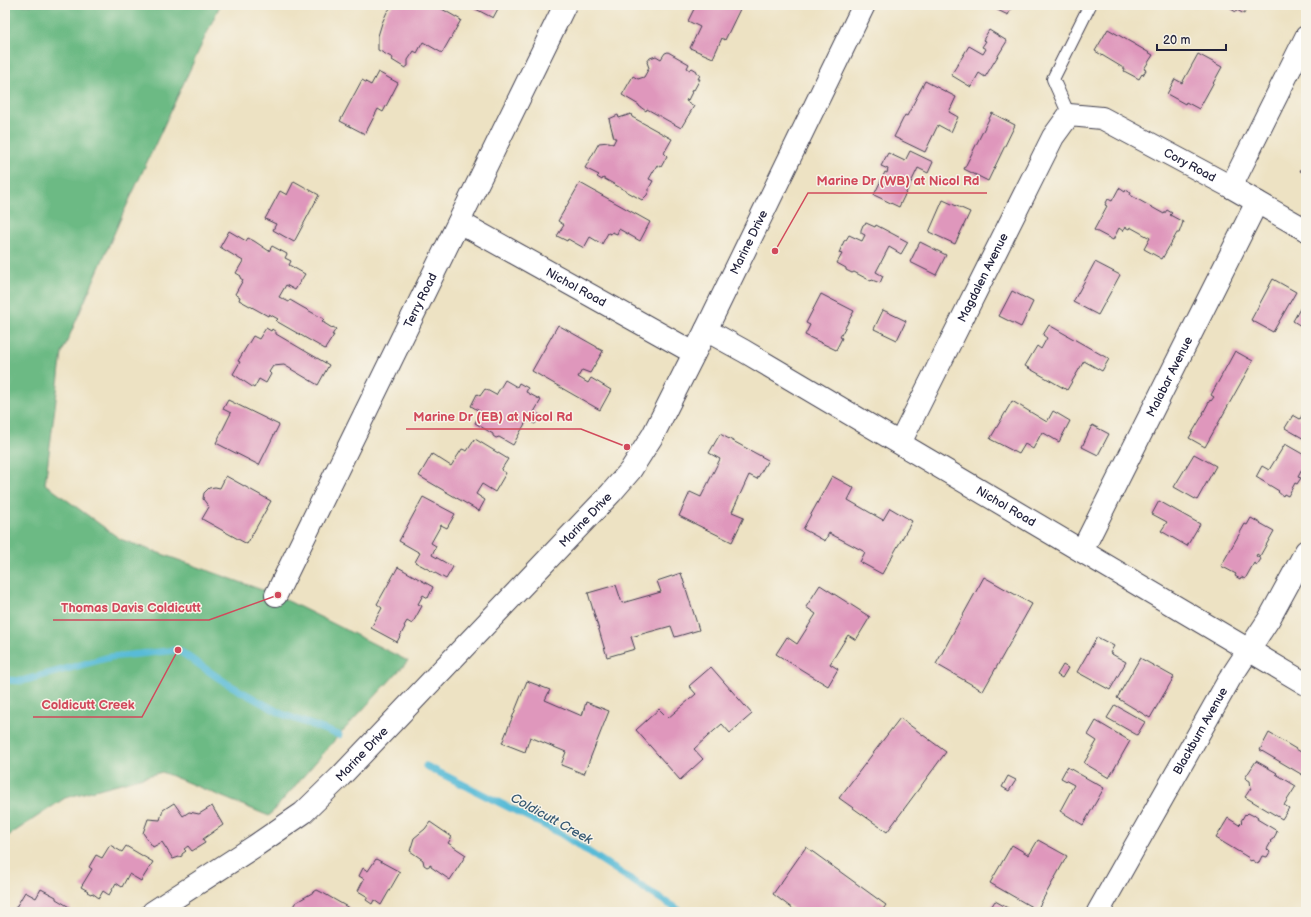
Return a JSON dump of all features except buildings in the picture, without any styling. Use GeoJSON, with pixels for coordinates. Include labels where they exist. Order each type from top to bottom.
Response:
{"type":"FeatureCollection","features":[{"type":"Feature","properties":{"kind":"street","name":"Terry Road"},"geometry":{"type":"LineString","coordinates":[[276,595],[565,5]]}},
{"type":"Feature","properties":{"kind":"street","name":"Marine Drive"},"geometry":{"type":"LineString","coordinates":[[153,912],[303,813],[340,777],[611,493],[630,471],[653,435],[706,330],[864,5]]}},
{"type":"Feature","properties":{"kind":"street"},"geometry":{"type":"LineString","coordinates":[[1231,187],[1306,37]]}},
{"type":"Feature","properties":{"kind":"street","name":"Cory Road"},"geometry":{"type":"LineString","coordinates":[[1069,115],[1102,118],[1231,187],[1306,230]]}},
{"type":"Feature","properties":{"kind":"street","name":"Magdalen Avenue"},"geometry":{"type":"LineString","coordinates":[[900,444],[1052,137],[1069,115]]}},
{"type":"Feature","properties":{"kind":"street","name":"Malabar Avenue"},"geometry":{"type":"LineString","coordinates":[[1082,551],[1257,202]]}},
{"type":"Feature","properties":{"kind":"street","name":"Nichol Road"},"geometry":{"type":"LineString","coordinates":[[459,222],[694,353]]}},
{"type":"Feature","properties":{"kind":"street","name":"Nichol Road"},"geometry":{"type":"LineString","coordinates":[[706,330],[751,355],[1306,684]]}},
{"type":"Feature","properties":{"kind":"street","name":"Blackburn Avenue"},"geometry":{"type":"LineString","coordinates":[[1098,912],[1229,680],[1269,619],[1306,551]]}},
{"type":"Feature","properties":{"kind":"lane"},"geometry":{"type":"LineString","coordinates":[[1069,115],[1053,79],[1090,5]]}},
{"type":"Feature","properties":{"kind":"green space"},"geometry":{"type":"Polygon","coordinates":[[[5,5],[220,5],[120,220],[62,353],[45,484],[120,539],[276,595],[408,661],[340,734],[269,816],[162,772],[65,798],[5,838],[5,5]]]}},
{"type":"Feature","properties":{"kind":"waterway","name":"Coldicutt Creek"},"geometry":{"type":"LineString","coordinates":[[5,680],[22,681],[110,657],[178,650],[226,683],[282,714],[339,735]]}},
{"type":"Feature","properties":{"kind":"waterway","name":"Coldicutt Creek"},"geometry":{"type":"LineString","coordinates":[[426,766],[558,832],[682,912]]}},
{"type":"Feature","properties":{"kind":"place","name":"Marine Dr (WB) at Nicol Rd"},"geometry":{"type":"Point","coordinates":[775,251]}},
{"type":"Feature","properties":{"kind":"place","name":"Marine Dr (EB) at Nicol Rd"},"geometry":{"type":"Point","coordinates":[627,447]}},
{"type":"Feature","properties":{"kind":"place","name":"Thomas Davis Coldicutt"},"geometry":{"type":"Point","coordinates":[278,595]}},
{"type":"Feature","properties":{"kind":"place","name":"Coldicutt Creek"},"geometry":{"type":"Point","coordinates":[178,650]}}]}
